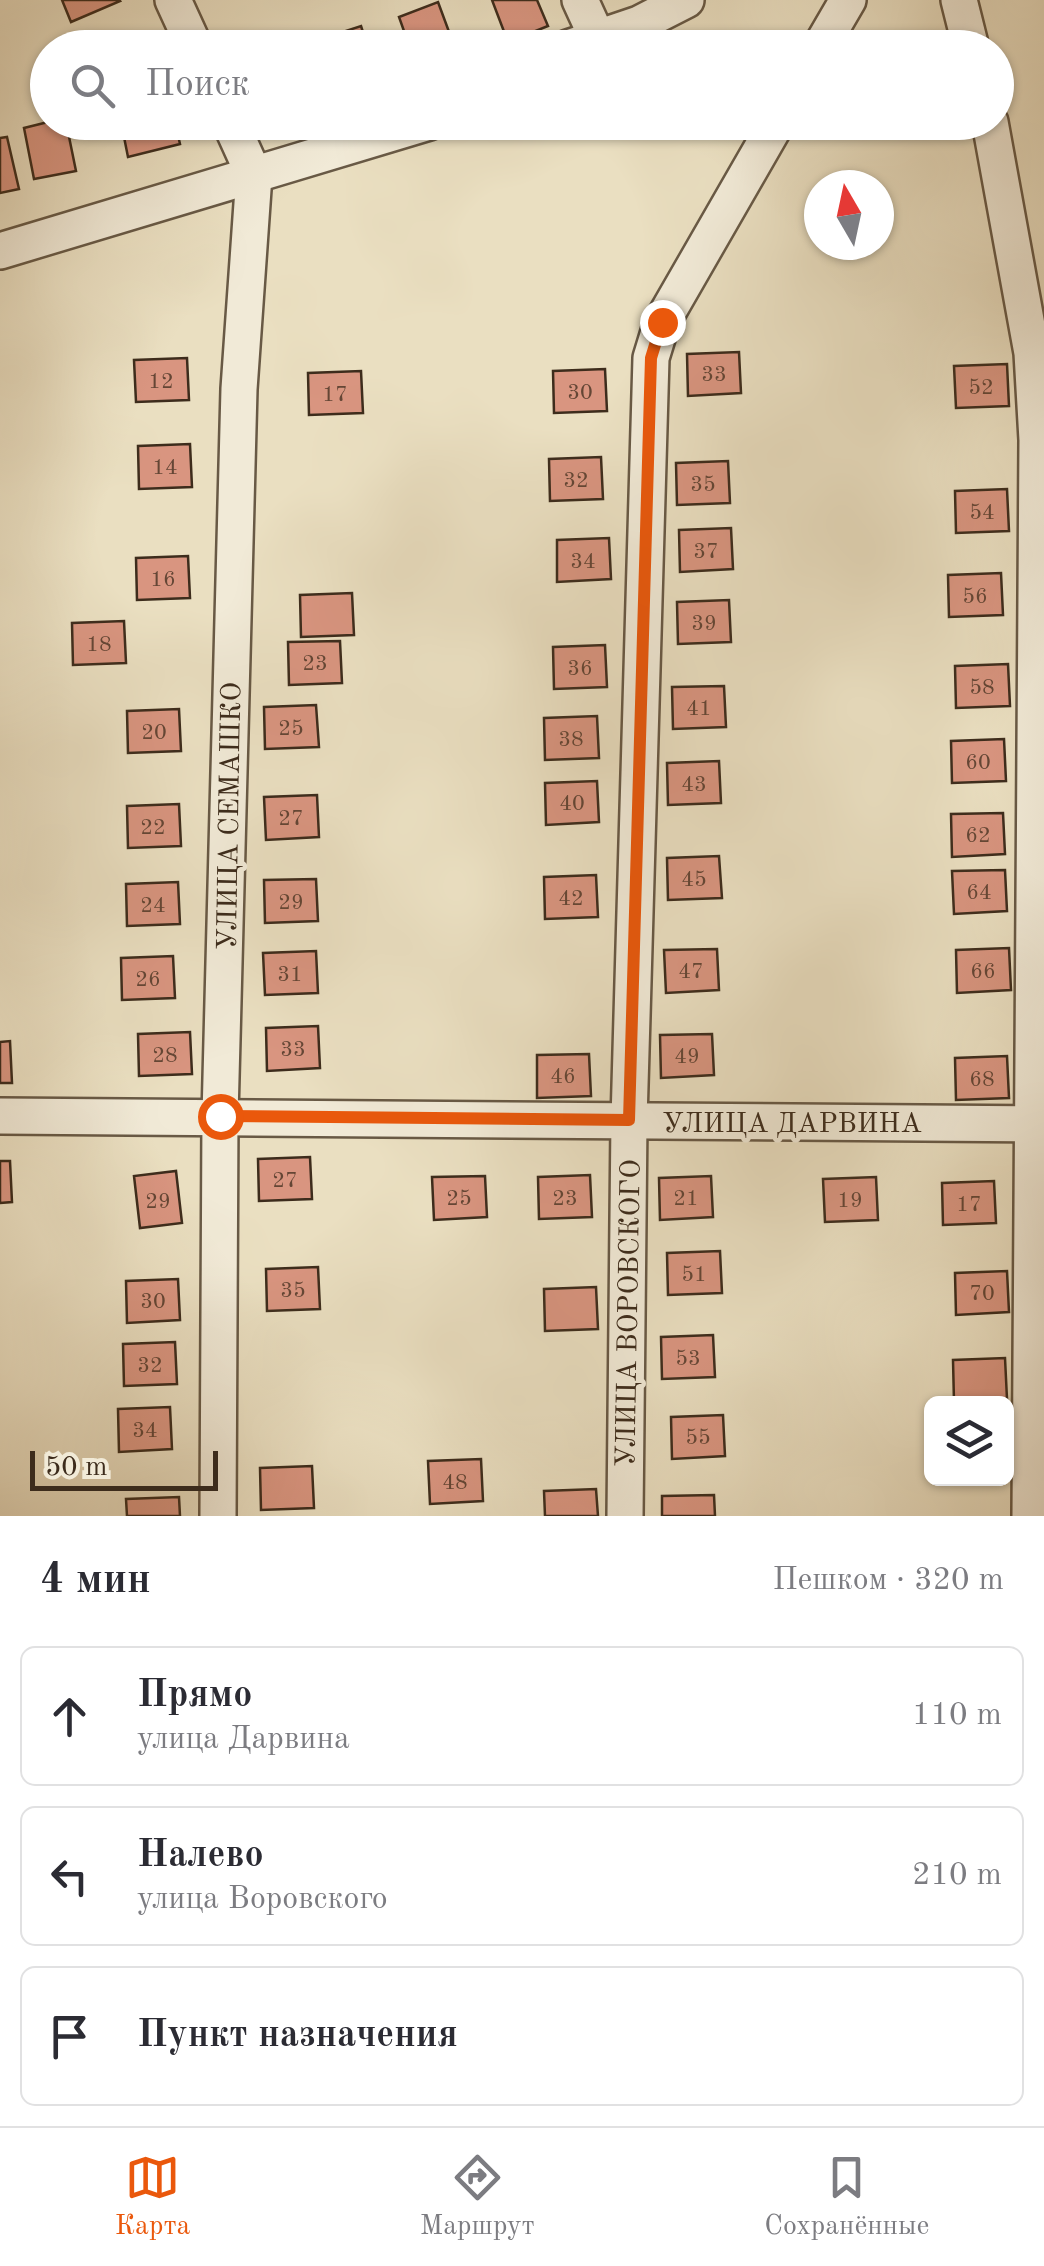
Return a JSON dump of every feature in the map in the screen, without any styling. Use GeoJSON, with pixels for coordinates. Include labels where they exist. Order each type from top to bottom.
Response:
{"type":"FeatureCollection","features":[{"type":"Feature","properties":{"kind":"street"},"geometry":{"type":"LineString","coordinates":[[173,0],[187,30]]}},
{"type":"Feature","properties":{"kind":"street"},"geometry":{"type":"LineString","coordinates":[[580,0],[581,30]]}},
{"type":"Feature","properties":{"kind":"street"},"geometry":{"type":"LineString","coordinates":[[619,30],[686,0]]}},
{"type":"Feature","properties":{"kind":"street"},"geometry":{"type":"LineString","coordinates":[[830,30],[848,0]]}},
{"type":"Feature","properties":{"kind":"street"},"geometry":{"type":"LineString","coordinates":[[959,0],[966,30]]}},
{"type":"Feature","properties":{"kind":"street","name":"УЛИЦА СЕМАШКО"},"geometry":{"type":"LineString","coordinates":[[218,1516],[220,1116],[239,389],[254,175],[238,140]]}},
{"type":"Feature","properties":{"kind":"street"},"geometry":{"type":"LineString","coordinates":[[0,251],[370,140]]}},
{"type":"Feature","properties":{"kind":"street","name":"УЛИЦА ВОРОВСКОГО"},"geometry":{"type":"LineString","coordinates":[[625,1516],[629,1120],[651,358],[662,322],[767,140]]}},
{"type":"Feature","properties":{"kind":"street"},"geometry":{"type":"LineString","coordinates":[[994,140],[1038,352],[1039,1124],[1030,1516]]}},
{"type":"Feature","properties":{"kind":"street","name":"УЛИЦА ДАРВИНА"},"geometry":{"type":"LineString","coordinates":[[0,1116],[1039,1124]]}},
{"type":"Feature","properties":{"kind":"building"},"geometry":{"type":"Polygon","coordinates":[[[62,0],[119,0],[120,1],[71,22],[62,0]]]}},
{"type":"Feature","properties":{"kind":"building"},"geometry":{"type":"Polygon","coordinates":[[[492,0],[537,0],[548,26],[538,30],[503,30],[492,0]]]}},
{"type":"Feature","properties":{"kind":"building"},"geometry":{"type":"Polygon","coordinates":[[[438,2],[448,30],[404,30],[399,17],[438,2]]]}},
{"type":"Feature","properties":{"kind":"building"},"geometry":{"type":"Polygon","coordinates":[[[30,126],[30,140],[70,140],[76,171],[34,179],[24,128],[30,126]]]}},
{"type":"Feature","properties":{"kind":"building"},"geometry":{"type":"Polygon","coordinates":[[[7,137],[19,189],[0,193],[0,138],[7,137]]]}},
{"type":"Feature","properties":{"kind":"building"},"geometry":{"type":"Polygon","coordinates":[[[125,140],[179,140],[180,144],[128,157],[125,140]]]}},
{"type":"Feature","properties":{"kind":"building"},"geometry":{"type":"Polygon","coordinates":[[[739,352],[741,393],[688,396],[687,354],[739,352]]]}},
{"type":"Feature","properties":{"kind":"building"},"geometry":{"type":"Polygon","coordinates":[[[187,358],[189,400],[136,402],[134,360],[187,358]]]}},
{"type":"Feature","properties":{"kind":"building"},"geometry":{"type":"Polygon","coordinates":[[[1007,364],[1009,406],[956,408],[954,366],[1007,364]]]}},
{"type":"Feature","properties":{"kind":"building"},"geometry":{"type":"Polygon","coordinates":[[[605,369],[607,411],[554,413],[553,371],[605,369]]]}},
{"type":"Feature","properties":{"kind":"building"},"geometry":{"type":"Polygon","coordinates":[[[361,371],[363,413],[309,415],[308,373],[361,371]]]}},
{"type":"Feature","properties":{"kind":"building"},"geometry":{"type":"Polygon","coordinates":[[[190,444],[192,487],[139,489],[138,446],[190,444]]]}},
{"type":"Feature","properties":{"kind":"building"},"geometry":{"type":"Polygon","coordinates":[[[601,457],[603,499],[550,501],[549,459],[601,457]]]}},
{"type":"Feature","properties":{"kind":"building"},"geometry":{"type":"Polygon","coordinates":[[[728,461],[730,503],[677,505],[676,463],[728,461]]]}},
{"type":"Feature","properties":{"kind":"building"},"geometry":{"type":"Polygon","coordinates":[[[1007,489],[1009,531],[956,533],[955,491],[1007,489]]]}},
{"type":"Feature","properties":{"kind":"building"},"geometry":{"type":"Polygon","coordinates":[[[731,528],[733,569],[680,572],[679,530],[731,528]]]}},
{"type":"Feature","properties":{"kind":"building"},"geometry":{"type":"Polygon","coordinates":[[[609,538],[611,579],[557,582],[557,540],[609,538]]]}},
{"type":"Feature","properties":{"kind":"building"},"geometry":{"type":"Polygon","coordinates":[[[188,556],[190,598],[137,600],[136,558],[188,556]]]}},
{"type":"Feature","properties":{"kind":"building"},"geometry":{"type":"Polygon","coordinates":[[[1001,573],[1003,615],[949,617],[948,575],[1001,573]]]}},
{"type":"Feature","properties":{"kind":"building"},"geometry":{"type":"Polygon","coordinates":[[[352,593],[354,635],[301,637],[300,595],[352,593]]]}},
{"type":"Feature","properties":{"kind":"building"},"geometry":{"type":"Polygon","coordinates":[[[729,600],[731,642],[678,644],[677,602],[729,600]]]}},
{"type":"Feature","properties":{"kind":"building"},"geometry":{"type":"Polygon","coordinates":[[[124,621],[126,663],[73,665],[72,623],[124,621]]]}},
{"type":"Feature","properties":{"kind":"building"},"geometry":{"type":"Polygon","coordinates":[[[340,641],[342,683],[289,685],[288,642],[340,641]]]}},
{"type":"Feature","properties":{"kind":"building"},"geometry":{"type":"Polygon","coordinates":[[[605,645],[607,687],[554,689],[553,647],[605,645]]]}},
{"type":"Feature","properties":{"kind":"building"},"geometry":{"type":"Polygon","coordinates":[[[1008,664],[1010,706],[956,708],[955,666],[1008,664]]]}},
{"type":"Feature","properties":{"kind":"building"},"geometry":{"type":"Polygon","coordinates":[[[724,686],[726,727],[673,729],[672,687],[724,686]]]}},
{"type":"Feature","properties":{"kind":"building"},"geometry":{"type":"Polygon","coordinates":[[[316,705],[319,747],[265,749],[264,707],[316,705]]]}},
{"type":"Feature","properties":{"kind":"building"},"geometry":{"type":"Polygon","coordinates":[[[179,709],[181,751],[128,753],[127,711],[179,709]]]}},
{"type":"Feature","properties":{"kind":"building"},"geometry":{"type":"Polygon","coordinates":[[[597,716],[599,758],[545,760],[544,718],[597,716]]]}},
{"type":"Feature","properties":{"kind":"building"},"geometry":{"type":"Polygon","coordinates":[[[1004,739],[1006,781],[952,783],[951,741],[1004,739]]]}},
{"type":"Feature","properties":{"kind":"building"},"geometry":{"type":"Polygon","coordinates":[[[719,761],[721,803],[668,805],[667,763],[719,761]]]}},
{"type":"Feature","properties":{"kind":"building"},"geometry":{"type":"Polygon","coordinates":[[[597,781],[599,822],[546,825],[545,783],[597,781]]]}},
{"type":"Feature","properties":{"kind":"building"},"geometry":{"type":"Polygon","coordinates":[[[317,795],[319,837],[266,840],[264,797],[317,795]]]}},
{"type":"Feature","properties":{"kind":"building"},"geometry":{"type":"Polygon","coordinates":[[[179,804],[181,846],[128,848],[127,806],[179,804]]]}},
{"type":"Feature","properties":{"kind":"building"},"geometry":{"type":"Polygon","coordinates":[[[1003,813],[1005,854],[952,857],[951,814],[1003,813]]]}},
{"type":"Feature","properties":{"kind":"building"},"geometry":{"type":"Polygon","coordinates":[[[719,856],[722,898],[668,900],[667,858],[719,856]]]}},
{"type":"Feature","properties":{"kind":"building"},"geometry":{"type":"Polygon","coordinates":[[[1005,870],[1007,911],[954,914],[952,871],[1005,870]]]}},
{"type":"Feature","properties":{"kind":"building"},"geometry":{"type":"Polygon","coordinates":[[[596,875],[598,917],[545,919],[544,877],[596,875]]]}},
{"type":"Feature","properties":{"kind":"building"},"geometry":{"type":"Polygon","coordinates":[[[316,879],[318,921],[265,923],[264,880],[316,879]]]}},
{"type":"Feature","properties":{"kind":"building"},"geometry":{"type":"Polygon","coordinates":[[[178,882],[180,924],[127,926],[126,884],[178,882]]]}},
{"type":"Feature","properties":{"kind":"building"},"geometry":{"type":"Polygon","coordinates":[[[1009,948],[1011,990],[957,993],[956,950],[1009,948]]]}},
{"type":"Feature","properties":{"kind":"building"},"geometry":{"type":"Polygon","coordinates":[[[717,949],[719,990],[666,993],[664,950],[717,949]]]}},
{"type":"Feature","properties":{"kind":"building"},"geometry":{"type":"Polygon","coordinates":[[[316,951],[318,993],[265,995],[263,953],[316,951]]]}},
{"type":"Feature","properties":{"kind":"building"},"geometry":{"type":"Polygon","coordinates":[[[173,956],[175,998],[122,1000],[121,958],[173,956]]]}},
{"type":"Feature","properties":{"kind":"building"},"geometry":{"type":"Polygon","coordinates":[[[318,1026],[320,1068],[267,1071],[266,1028],[318,1026]]]}},
{"type":"Feature","properties":{"kind":"building"},"geometry":{"type":"Polygon","coordinates":[[[190,1032],[192,1074],[139,1076],[138,1034],[190,1032]]]}},
{"type":"Feature","properties":{"kind":"building"},"geometry":{"type":"Polygon","coordinates":[[[712,1034],[714,1075],[661,1078],[660,1035],[712,1034]]]}},
{"type":"Feature","properties":{"kind":"building"},"geometry":{"type":"Polygon","coordinates":[[[10,1041],[12,1083],[0,1083],[0,1042],[10,1041]]]}},
{"type":"Feature","properties":{"kind":"building"},"geometry":{"type":"Polygon","coordinates":[[[589,1054],[591,1096],[537,1098],[537,1055],[589,1054]]]}},
{"type":"Feature","properties":{"kind":"building"},"geometry":{"type":"Polygon","coordinates":[[[1007,1056],[1009,1098],[956,1100],[955,1058],[1007,1056]]]}},
{"type":"Feature","properties":{"kind":"building"},"geometry":{"type":"Polygon","coordinates":[[[310,1157],[312,1199],[259,1201],[258,1159],[310,1157]]]}},
{"type":"Feature","properties":{"kind":"building"},"geometry":{"type":"Polygon","coordinates":[[[0,1161],[10,1161],[12,1202],[0,1203],[0,1161]]]}},
{"type":"Feature","properties":{"kind":"building"},"geometry":{"type":"Polygon","coordinates":[[[176,1171],[182,1223],[140,1228],[134,1176],[176,1171]]]}},
{"type":"Feature","properties":{"kind":"building"},"geometry":{"type":"Polygon","coordinates":[[[590,1175],[592,1217],[539,1219],[538,1177],[590,1175]]]}},
{"type":"Feature","properties":{"kind":"building"},"geometry":{"type":"Polygon","coordinates":[[[485,1176],[487,1217],[434,1220],[432,1177],[485,1176]]]}},
{"type":"Feature","properties":{"kind":"building"},"geometry":{"type":"Polygon","coordinates":[[[711,1176],[713,1217],[660,1220],[659,1178],[711,1176]]]}},
{"type":"Feature","properties":{"kind":"building"},"geometry":{"type":"Polygon","coordinates":[[[876,1177],[878,1220],[825,1222],[823,1179],[876,1177]]]}},
{"type":"Feature","properties":{"kind":"building"},"geometry":{"type":"Polygon","coordinates":[[[994,1181],[996,1223],[943,1225],[942,1183],[994,1181]]]}},
{"type":"Feature","properties":{"kind":"building"},"geometry":{"type":"Polygon","coordinates":[[[720,1251],[722,1293],[668,1295],[667,1253],[720,1251]]]}},
{"type":"Feature","properties":{"kind":"building"},"geometry":{"type":"Polygon","coordinates":[[[318,1267],[320,1309],[267,1311],[266,1269],[318,1267]]]}},
{"type":"Feature","properties":{"kind":"building"},"geometry":{"type":"Polygon","coordinates":[[[1007,1271],[1009,1312],[956,1315],[955,1273],[1007,1271]]]}},
{"type":"Feature","properties":{"kind":"building"},"geometry":{"type":"Polygon","coordinates":[[[178,1279],[180,1320],[127,1323],[126,1281],[178,1279]]]}},
{"type":"Feature","properties":{"kind":"building"},"geometry":{"type":"Polygon","coordinates":[[[596,1287],[598,1329],[545,1331],[544,1289],[596,1287]]]}},
{"type":"Feature","properties":{"kind":"building"},"geometry":{"type":"Polygon","coordinates":[[[713,1335],[715,1377],[662,1379],[661,1337],[713,1335]]]}},
{"type":"Feature","properties":{"kind":"building"},"geometry":{"type":"Polygon","coordinates":[[[175,1342],[177,1384],[124,1386],[123,1344],[175,1342]]]}},
{"type":"Feature","properties":{"kind":"building"},"geometry":{"type":"Polygon","coordinates":[[[1005,1358],[1007,1396],[954,1396],[953,1360],[1005,1358]]]}},
{"type":"Feature","properties":{"kind":"building"},"geometry":{"type":"Polygon","coordinates":[[[170,1407],[172,1449],[119,1452],[118,1409],[170,1407]]]}},
{"type":"Feature","properties":{"kind":"building"},"geometry":{"type":"Polygon","coordinates":[[[723,1415],[725,1456],[672,1459],[671,1417],[723,1415]]]}},
{"type":"Feature","properties":{"kind":"building"},"geometry":{"type":"Polygon","coordinates":[[[481,1459],[483,1501],[430,1504],[428,1461],[481,1459]]]}},
{"type":"Feature","properties":{"kind":"building"},"geometry":{"type":"Polygon","coordinates":[[[312,1466],[314,1508],[261,1510],[260,1468],[312,1466]]]}},
{"type":"Feature","properties":{"kind":"building"},"geometry":{"type":"Polygon","coordinates":[[[596,1489],[598,1516],[545,1516],[544,1491],[596,1489]]]}},
{"type":"Feature","properties":{"kind":"building"},"geometry":{"type":"Polygon","coordinates":[[[714,1495],[715,1516],[662,1516],[662,1496],[714,1495]]]}},
{"type":"Feature","properties":{"kind":"building"},"geometry":{"type":"Polygon","coordinates":[[[179,1497],[180,1516],[127,1516],[126,1499],[179,1497]]]}},
{"type":"Feature","properties":{"kind":"route"},"geometry":{"type":"LineString","coordinates":[[220,1116],[629,1120],[651,358],[662,322]]}}]}
